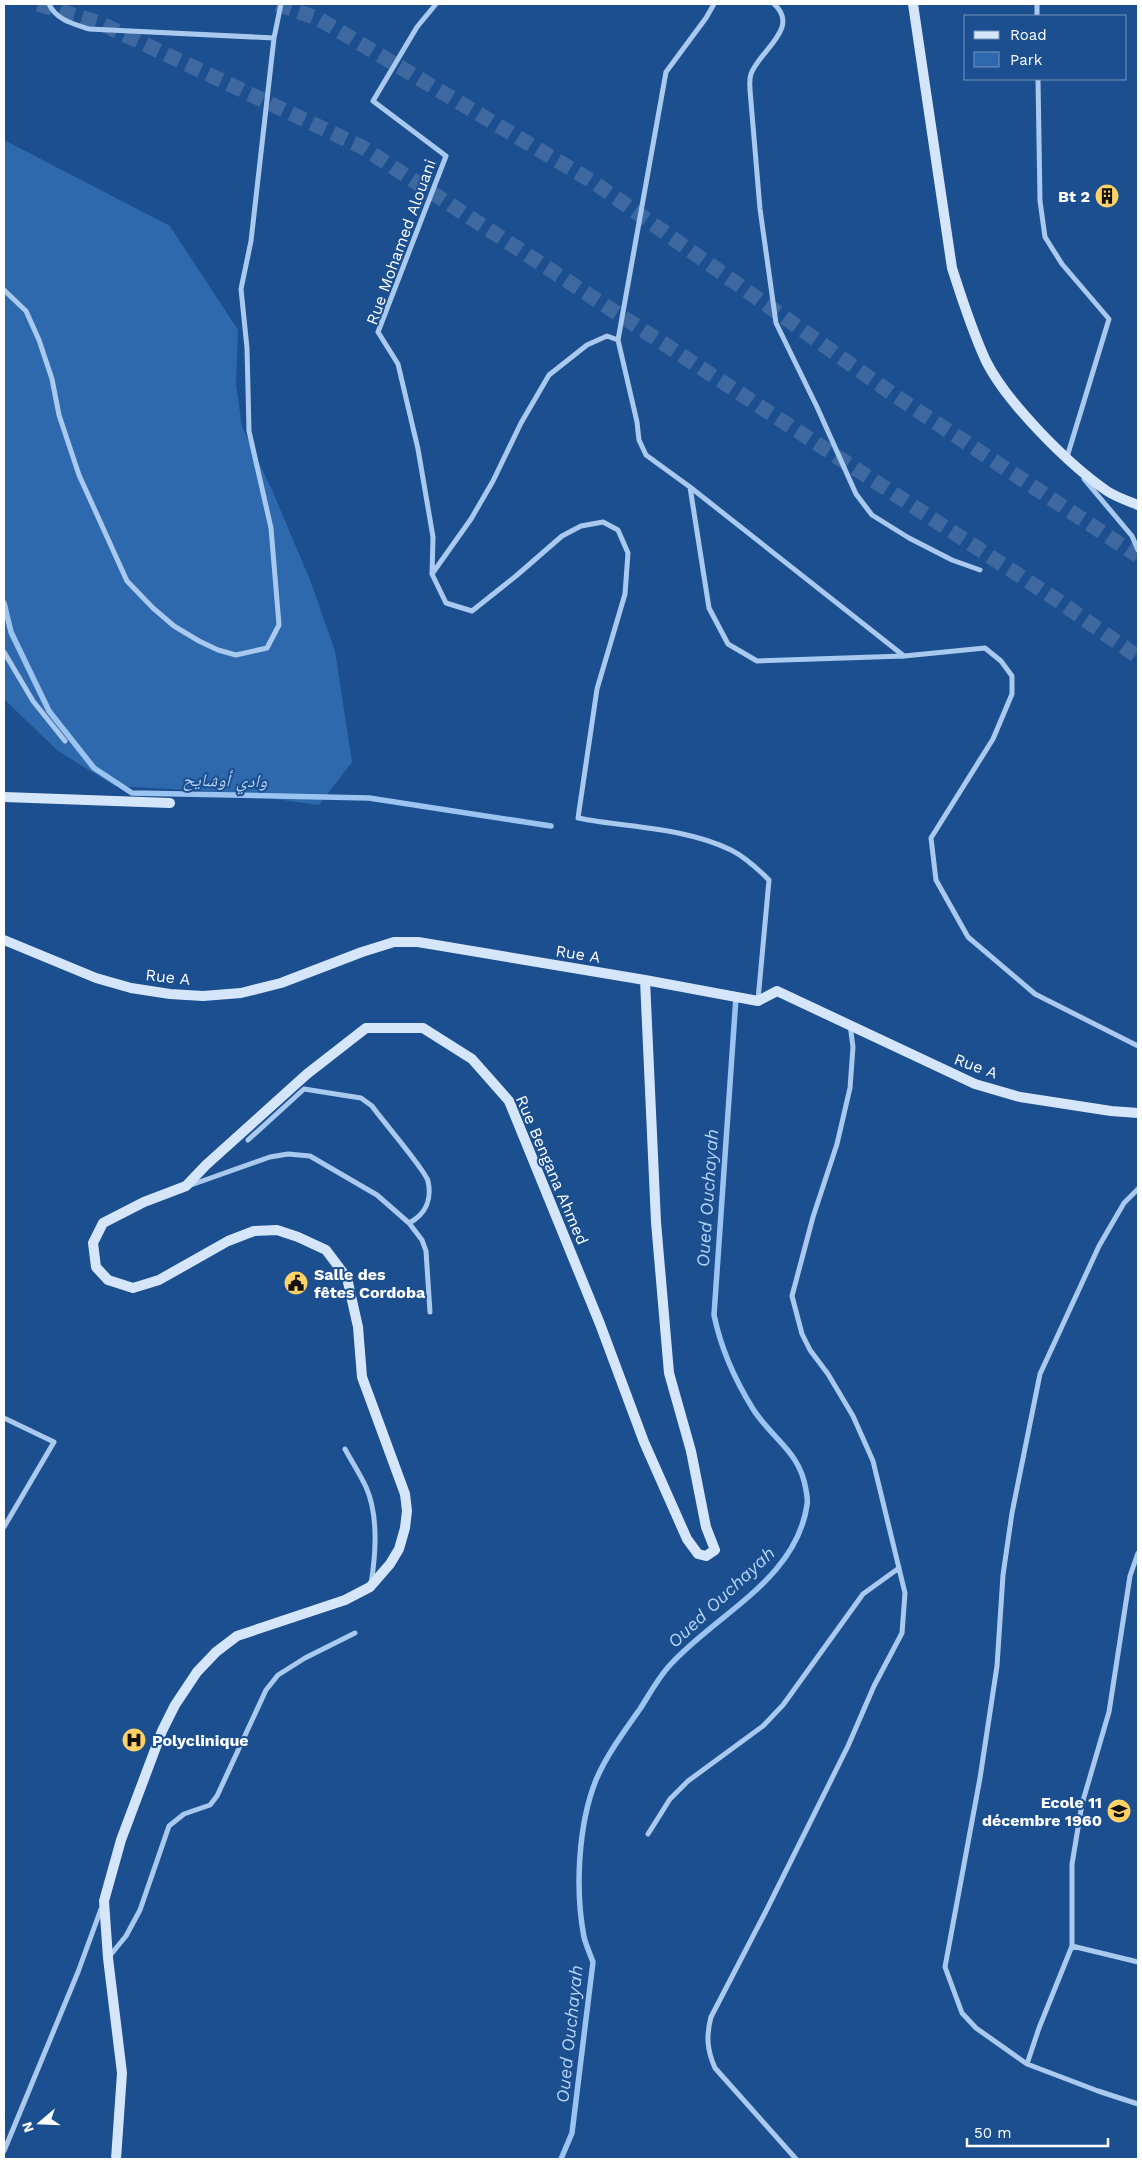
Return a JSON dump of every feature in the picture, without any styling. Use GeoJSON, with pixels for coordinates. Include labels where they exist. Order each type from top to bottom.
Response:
{"type":"FeatureCollection","features":[{"type":"Feature","properties":{"kind":"street"},"geometry":{"type":"LineString","coordinates":[[49,4],[52,11],[68,22],[90,29],[274,38]]}},
{"type":"Feature","properties":{"kind":"street"},"geometry":{"type":"LineString","coordinates":[[4,290],[26,311],[39,340],[52,379],[59,415],[79,475],[128,581],[152,608],[174,626],[199,641],[218,650],[236,655],[267,648],[279,625],[271,528],[249,431],[247,348],[242,289],[251,241],[274,38],[281,4]]}},
{"type":"Feature","properties":{"kind":"street","name":"Rue Mohamed Alouani"},"geometry":{"type":"LineString","coordinates":[[436,4],[417,27],[374,101],[446,156],[378,332],[398,364],[418,449],[433,537],[432,574],[446,603],[472,611],[562,536],[581,526],[603,522],[618,530],[628,553],[625,594],[598,689],[578,818],[697,837],[732,850],[753,865],[769,880],[758,1001]]}},
{"type":"Feature","properties":{"kind":"street"},"geometry":{"type":"LineString","coordinates":[[714,4],[666,72],[618,340],[637,422],[639,440],[646,454],[904,656]]}},
{"type":"Feature","properties":{"kind":"street"},"geometry":{"type":"LineString","coordinates":[[774,4],[780,9],[784,18],[781,33],[750,75],[750,90],[760,210],[776,323],[856,494],[872,515],[909,538],[960,563],[980,570]]}},
{"type":"Feature","properties":{"kind":"street"},"geometry":{"type":"LineString","coordinates":[[913,4],[952,268],[966,310],[987,362],[1011,399],[1066,458],[1132,536],[1138,550]]}},
{"type":"Feature","properties":{"kind":"street"},"geometry":{"type":"LineString","coordinates":[[1038,80],[1040,201],[1045,237],[1062,264],[1109,319],[1066,458]]}},
{"type":"Feature","properties":{"kind":"street"},"geometry":{"type":"LineString","coordinates":[[432,574],[470,519],[493,481],[521,423],[549,375],[587,345],[607,336],[618,340]]}},
{"type":"Feature","properties":{"kind":"street"},"geometry":{"type":"LineString","coordinates":[[1066,458],[1108,492],[1138,505]]}},
{"type":"Feature","properties":{"kind":"street"},"geometry":{"type":"LineString","coordinates":[[690,487],[709,608],[728,644],[757,661],[904,656],[985,648],[1001,661],[1012,676],[1012,694],[992,739],[931,838],[936,880],[968,937],[1035,994],[1138,1046]]}},
{"type":"Feature","properties":{"kind":"street"},"geometry":{"type":"LineString","coordinates":[[4,652],[33,701],[65,741]]}},
{"type":"Feature","properties":{"kind":"street"},"geometry":{"type":"LineString","coordinates":[[4,798],[170,803]]}},
{"type":"Feature","properties":{"kind":"street","name":"Rue A"},"geometry":{"type":"LineString","coordinates":[[4,940],[96,978],[131,988],[170,994],[203,996],[241,993],[282,983],[362,952],[394,942],[418,942],[758,1001],[777,991],[850,1024],[932,1066],[975,1084],[1020,1097],[1112,1111],[1138,1113]]}},
{"type":"Feature","properties":{"kind":"street","name":"Rue Bengana Ahmed"},"geometry":{"type":"LineString","coordinates":[[116,2159],[122,2073],[108,1958],[104,1901],[121,1840],[162,1732],[175,1705],[197,1672],[216,1652],[237,1636],[345,1600],[370,1587],[390,1564],[399,1549],[406,1528],[407,1511],[405,1494],[362,1377],[358,1327],[347,1278],[326,1250],[277,1230],[254,1230],[228,1241],[159,1280],[133,1288],[108,1280],[96,1267],[93,1243],[103,1222],[144,1202],[186,1186],[206,1165],[307,1074],[366,1028],[423,1028],[472,1059],[509,1102],[600,1324],[644,1442],[691,1547],[698,1554],[706,1556],[715,1550],[706,1526],[691,1451],[668,1373],[656,1222],[645,980]]}},
{"type":"Feature","properties":{"kind":"street"},"geometry":{"type":"LineString","coordinates":[[796,2159],[715,2068],[708,2051],[708,2030],[711,2017],[766,1913],[848,1746],[874,1686],[902,1633],[905,1593],[873,1460],[853,1416],[806,1342],[792,1296],[813,1217],[837,1144],[850,1088],[853,1047],[850,1024]]}},
{"type":"Feature","properties":{"kind":"street"},"geometry":{"type":"LineString","coordinates":[[248,1140],[304,1090],[361,1098],[372,1106],[428,1179],[429,1200],[424,1212],[409,1222]]}},
{"type":"Feature","properties":{"kind":"street"},"geometry":{"type":"LineString","coordinates":[[186,1186],[270,1157],[288,1154],[310,1156],[377,1195],[409,1222],[422,1240],[426,1251],[430,1312]]}},
{"type":"Feature","properties":{"kind":"street"},"geometry":{"type":"LineString","coordinates":[[1138,1189],[1124,1202],[1099,1246],[1040,1374],[1012,1513],[1003,1575],[997,1666],[980,1778],[944,1967],[962,2013],[976,2028],[1027,2064],[1098,2092],[1138,2104]]}},
{"type":"Feature","properties":{"kind":"street"},"geometry":{"type":"LineString","coordinates":[[4,1418],[54,1442],[4,1527]]}},
{"type":"Feature","properties":{"kind":"street"},"geometry":{"type":"LineString","coordinates":[[345,1449],[366,1488],[371,1506],[376,1556],[370,1587]]}},
{"type":"Feature","properties":{"kind":"street"},"geometry":{"type":"LineString","coordinates":[[1027,2064],[1039,2028],[1072,1946],[1072,1864],[1082,1804],[1109,1712],[1130,1576],[1138,1553]]}},
{"type":"Feature","properties":{"kind":"street"},"geometry":{"type":"LineString","coordinates":[[648,1834],[670,1800],[688,1781],[763,1726],[783,1705],[836,1629],[864,1594],[899,1568]]}},
{"type":"Feature","properties":{"kind":"street"},"geometry":{"type":"LineString","coordinates":[[108,1958],[126,1936],[140,1910],[169,1826],[184,1814],[210,1805],[217,1796],[266,1690],[278,1675],[305,1658],[354,1633]]}},
{"type":"Feature","properties":{"kind":"street"},"geometry":{"type":"LineString","coordinates":[[4,2151],[78,1972],[104,1901]]}},
{"type":"Feature","properties":{"kind":"street"},"geometry":{"type":"LineString","coordinates":[[1072,1946],[1138,1962]]}},
{"type":"Feature","properties":{"kind":"green space"},"geometry":{"type":"Polygon","coordinates":[[[4,140],[170,226],[238,330],[236,384],[242,427],[272,490],[310,580],[335,651],[352,762],[319,805],[224,792],[115,786],[58,751],[4,699],[4,140]]]}},
{"type":"Feature","properties":{"kind":"waterway","name":"وادي أوشايح"},"geometry":{"type":"LineString","coordinates":[[4,603],[11,632],[49,711],[94,768],[132,793],[369,798],[551,826]]}},
{"type":"Feature","properties":{"kind":"waterway","name":"Oued Ouchayah"},"geometry":{"type":"LineString","coordinates":[[561,2159],[572,2133],[593,1962],[584,1937],[579,1879],[585,1817],[596,1780],[616,1743],[670,1665],[752,1594],[771,1575],[787,1554],[800,1531],[807,1503],[803,1477],[798,1465],[792,1455],[760,1419],[746,1398],[725,1352],[714,1315],[736,997]]}},
{"type":"Feature","properties":{"kind":"tunnel"},"geometry":{"type":"LineString","coordinates":[[38,4],[100,23],[362,147],[1060,602],[1138,657]]}},
{"type":"Feature","properties":{"kind":"tunnel"},"geometry":{"type":"LineString","coordinates":[[277,4],[319,19],[595,183],[891,393],[1138,556]]}},
{"type":"Feature","properties":{"kind":"place","name":"Bt 2"},"geometry":{"type":"Point","coordinates":[1107,196]}},
{"type":"Feature","properties":{"kind":"place","name":"Salle des fêtes Cordoba"},"geometry":{"type":"Point","coordinates":[296,1283]}},
{"type":"Feature","properties":{"kind":"place","name":"Polyclinique"},"geometry":{"type":"Point","coordinates":[134,1740]}},
{"type":"Feature","properties":{"kind":"place","name":"Ecole 11 décembre 1960"},"geometry":{"type":"Point","coordinates":[1119,1811]}}]}
